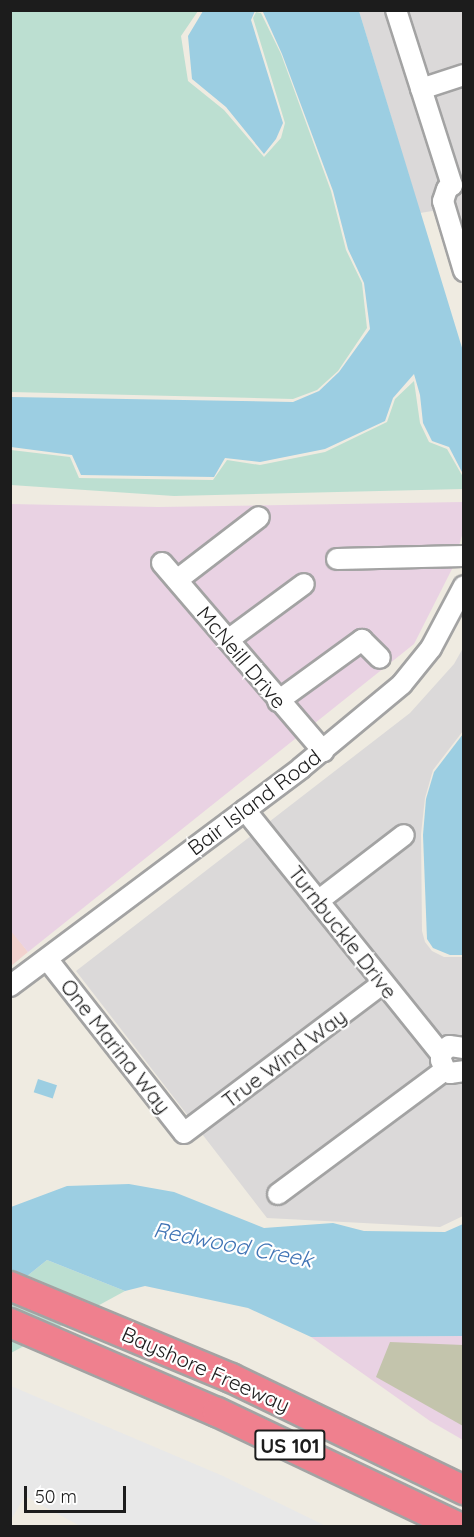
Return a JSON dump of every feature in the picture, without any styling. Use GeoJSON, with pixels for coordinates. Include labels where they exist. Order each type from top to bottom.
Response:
{"type":"FeatureCollection","features":[{"type":"Feature","properties":{"kind":"highway","name":"Bayshore Freeway"},"geometry":{"type":"LineString","coordinates":[[10,1286],[146,1341],[296,1409],[464,1490]]}},
{"type":"Feature","properties":{"kind":"highway","name":"Bayshore Freeway"},"geometry":{"type":"LineString","coordinates":[[10,1323],[120,1369],[313,1456],[457,1527]]}},
{"type":"Feature","properties":{"kind":"street"},"geometry":{"type":"LineString","coordinates":[[396,10],[421,89],[458,184],[444,195],[443,201],[464,271]]}},
{"type":"Feature","properties":{"kind":"street"},"geometry":{"type":"LineString","coordinates":[[421,89],[464,75]]}},
{"type":"Feature","properties":{"kind":"street"},"geometry":{"type":"LineString","coordinates":[[177,580],[259,518]]}},
{"type":"Feature","properties":{"kind":"street"},"geometry":{"type":"LineString","coordinates":[[337,559],[464,556]]}},
{"type":"Feature","properties":{"kind":"street","name":"McNeill Drive"},"geometry":{"type":"LineString","coordinates":[[162,563],[323,751]]}},
{"type":"Feature","properties":{"kind":"street"},"geometry":{"type":"LineString","coordinates":[[228,640],[304,584]]}},
{"type":"Feature","properties":{"kind":"street","name":"Bair Island Road"},"geometry":{"type":"LineString","coordinates":[[10,986],[323,751],[402,684],[418,666],[445,625],[464,586]]}},
{"type":"Feature","properties":{"kind":"street"},"geometry":{"type":"LineString","coordinates":[[278,701],[357,636],[380,658]]}},
{"type":"Feature","properties":{"kind":"street","name":"Turnbuckle Drive"},"geometry":{"type":"LineString","coordinates":[[245,810],[450,1065]]}},
{"type":"Feature","properties":{"kind":"street"},"geometry":{"type":"LineString","coordinates":[[318,901],[404,835]]}},
{"type":"Feature","properties":{"kind":"street","name":"One Marina Way"},"geometry":{"type":"LineString","coordinates":[[47,959],[184,1133]]}},
{"type":"Feature","properties":{"kind":"street","name":"True Wind Way"},"geometry":{"type":"LineString","coordinates":[[184,1133],[383,983]]}},
{"type":"Feature","properties":{"kind":"street"},"geometry":{"type":"LineString","coordinates":[[278,1194],[450,1065],[449,1046],[464,1048]]}},
{"type":"Feature","properties":{"kind":"shaded area"},"geometry":{"type":"Polygon","coordinates":[[[11,10],[198,11],[181,36],[188,81],[224,110],[264,157],[281,138],[285,123],[253,18],[256,12],[261,13],[281,54],[331,191],[346,250],[362,283],[367,328],[338,371],[317,390],[293,399],[11,392],[11,10]]]}},
{"type":"Feature","properties":{"kind":"shaded area"},"geometry":{"type":"Polygon","coordinates":[[[359,11],[463,11],[463,228],[457,207],[420,213],[359,11]]]}},
{"type":"Feature","properties":{"kind":"shaded area"},"geometry":{"type":"Polygon","coordinates":[[[414,381],[420,423],[429,442],[447,449],[463,477],[463,489],[174,496],[11,485],[11,450],[70,457],[79,478],[213,480],[227,460],[260,465],[325,452],[387,422],[395,399],[414,381]]]}},
{"type":"Feature","properties":{"kind":"shaded area"},"geometry":{"type":"Polygon","coordinates":[[[463,502],[463,532],[452,569],[414,644],[28,952],[10,930],[10,504],[158,507],[463,502]]]}},
{"type":"Feature","properties":{"kind":"shaded area"},"geometry":{"type":"Polygon","coordinates":[[[463,648],[463,731],[433,770],[425,798],[421,834],[422,931],[425,942],[432,951],[444,957],[463,957],[463,1216],[440,1227],[267,1218],[76,971],[410,713],[454,664],[463,648]]]}},
{"type":"Feature","properties":{"kind":"shaded area"},"geometry":{"type":"Polygon","coordinates":[[[11,930],[28,952],[10,966],[11,930]]]}},
{"type":"Feature","properties":{"kind":"shaded area"},"geometry":{"type":"Polygon","coordinates":[[[47,1260],[125,1291],[11,1353],[11,1289],[47,1260]]]}},
{"type":"Feature","properties":{"kind":"shaded area"},"geometry":{"type":"Polygon","coordinates":[[[463,1336],[463,1440],[430,1421],[311,1337],[463,1336]]]}},
{"type":"Feature","properties":{"kind":"shaded area"},"geometry":{"type":"Polygon","coordinates":[[[390,1342],[463,1345],[463,1426],[376,1377],[390,1342]]]}},
{"type":"Feature","properties":{"kind":"shaded area"},"geometry":{"type":"Polygon","coordinates":[[[11,1386],[223,1476],[326,1526],[80,1526],[25,1496],[11,1520],[11,1386]]]}},
{"type":"Feature","properties":{"kind":"water"},"geometry":{"type":"Polygon","coordinates":[[[203,11],[255,11],[251,20],[283,123],[276,139],[264,154],[226,107],[192,79],[188,36],[203,11]]]}},
{"type":"Feature","properties":{"kind":"water"},"geometry":{"type":"Polygon","coordinates":[[[259,11],[359,11],[463,351],[463,474],[449,447],[432,441],[423,423],[420,395],[414,374],[393,398],[385,421],[325,449],[260,462],[225,458],[214,477],[81,475],[72,455],[11,447],[11,397],[293,402],[319,391],[339,372],[370,329],[364,283],[348,249],[333,191],[282,54],[263,12],[259,11]]]}},
{"type":"Feature","properties":{"kind":"water"},"geometry":{"type":"Polygon","coordinates":[[[463,734],[463,955],[450,955],[433,948],[427,939],[423,835],[426,799],[434,772],[463,734]]]}},
{"type":"Feature","properties":{"kind":"water"},"geometry":{"type":"Polygon","coordinates":[[[38,1079],[57,1085],[53,1098],[34,1092],[38,1079]]]}},
{"type":"Feature","properties":{"kind":"water","name":"Redwood Creek"},"geometry":{"type":"Polygon","coordinates":[[[129,1184],[174,1192],[264,1228],[333,1223],[364,1231],[445,1232],[463,1224],[463,1336],[311,1337],[248,1308],[145,1286],[125,1291],[47,1260],[11,1289],[11,1207],[67,1186],[129,1184]]]}}]}
